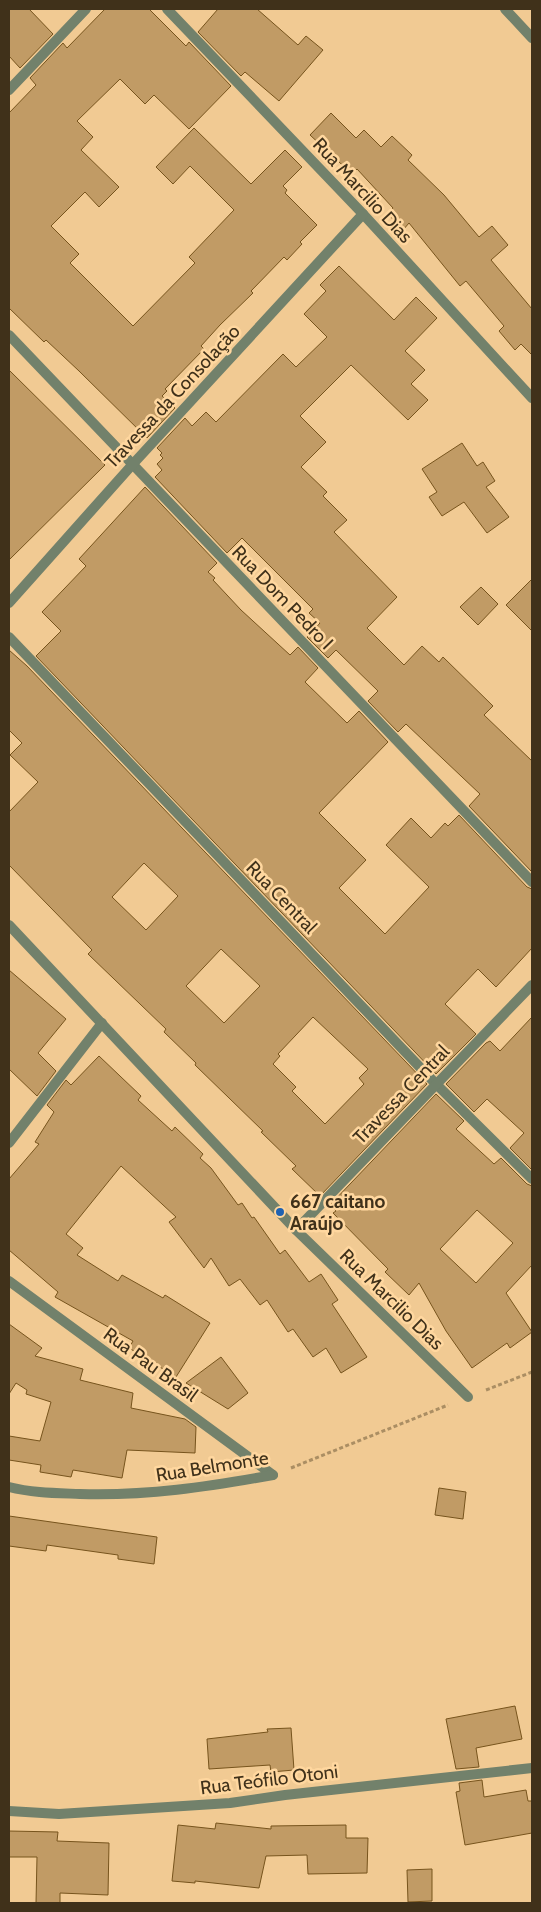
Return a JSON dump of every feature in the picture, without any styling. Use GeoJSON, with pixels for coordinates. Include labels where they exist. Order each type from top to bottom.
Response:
{"type":"FeatureCollection","features":[{"type":"Feature","properties":{"kind":"street"},"geometry":{"type":"LineString","coordinates":[[11,83],[86,9]]}},
{"type":"Feature","properties":{"kind":"street","name":"Rua Marcilio Dias"},"geometry":{"type":"LineString","coordinates":[[167,9],[363,214],[532,398]]}},
{"type":"Feature","properties":{"kind":"street"},"geometry":{"type":"LineString","coordinates":[[505,9],[532,38]]}},
{"type":"Feature","properties":{"kind":"street","name":"Travessa da Consolação"},"geometry":{"type":"LineString","coordinates":[[9,603],[132,465],[363,214]]}},
{"type":"Feature","properties":{"kind":"street","name":"Rua Dom Pedro I"},"geometry":{"type":"LineString","coordinates":[[9,336],[532,882]]}},
{"type":"Feature","properties":{"kind":"street","name":"Rua Central"},"geometry":{"type":"LineString","coordinates":[[9,637],[435,1083],[532,1179]]}},
{"type":"Feature","properties":{"kind":"street","name":"Rua Marcilio Dias"},"geometry":{"type":"LineString","coordinates":[[9,925],[296,1230],[468,1397]]}},
{"type":"Feature","properties":{"kind":"street","name":"Travessa Central"},"geometry":{"type":"LineString","coordinates":[[296,1230],[435,1083],[532,985]]}},
{"type":"Feature","properties":{"kind":"street"},"geometry":{"type":"LineString","coordinates":[[9,1143],[102,1022]]}},
{"type":"Feature","properties":{"kind":"street","name":"Rua Pau Brasil"},"geometry":{"type":"LineString","coordinates":[[9,1281],[273,1476]]}},
{"type":"Feature","properties":{"kind":"street","name":"Rua Belmonte"},"geometry":{"type":"LineString","coordinates":[[9,1487],[31,1493],[127,1495],[190,1490],[273,1476]]}},
{"type":"Feature","properties":{"kind":"street","name":"Rua Teófilo Otoni"},"geometry":{"type":"LineString","coordinates":[[9,1810],[59,1814],[221,1804],[532,1768]]}},
{"type":"Feature","properties":{"kind":"path"},"geometry":{"type":"LineString","coordinates":[[468,1397],[532,1372]]}},
{"type":"Feature","properties":{"kind":"path","name":"Rua Belmonte"},"geometry":{"type":"LineString","coordinates":[[273,1476],[468,1397]]}},
{"type":"Feature","properties":{"kind":"building"},"geometry":{"type":"Polygon","coordinates":[[[9,9],[29,9],[53,34],[20,68],[9,56],[9,9]]]}},
{"type":"Feature","properties":{"kind":"building"},"geometry":{"type":"Polygon","coordinates":[[[105,9],[149,9],[186,46],[189,42],[231,86],[189,129],[154,95],[145,104],[120,79],[77,121],[93,137],[81,150],[119,187],[99,207],[85,192],[51,226],[79,254],[70,263],[133,326],[195,263],[189,257],[234,210],[190,166],[173,184],[156,167],[194,128],[251,184],[285,150],[302,167],[283,186],[287,190],[285,193],[317,225],[300,242],[302,244],[287,260],[284,257],[251,291],[253,293],[201,346],[204,349],[165,389],[167,391],[162,396],[175,408],[147,438],[79,371],[46,340],[44,342],[9,308],[9,113],[36,85],[30,78],[63,43],[67,48],[105,9]]]}},
{"type":"Feature","properties":{"kind":"building"},"geometry":{"type":"Polygon","coordinates":[[[218,9],[257,9],[298,45],[306,36],[323,50],[279,101],[245,72],[241,76],[198,32],[218,9]]]}},
{"type":"Feature","properties":{"kind":"building"},"geometry":{"type":"Polygon","coordinates":[[[331,113],[356,138],[364,130],[381,147],[392,136],[412,155],[408,160],[444,195],[479,237],[492,226],[508,245],[491,260],[532,309],[532,355],[521,344],[515,350],[499,331],[504,326],[466,281],[460,286],[409,223],[403,230],[388,214],[393,208],[357,169],[352,174],[310,135],[331,113]]]}},
{"type":"Feature","properties":{"kind":"building"},"geometry":{"type":"Polygon","coordinates":[[[339,266],[394,320],[416,297],[437,318],[405,351],[425,370],[411,384],[428,400],[408,420],[351,365],[300,416],[326,442],[301,467],[327,492],[323,496],[347,520],[334,532],[397,597],[367,628],[404,665],[422,646],[439,662],[443,657],[493,706],[484,715],[532,761],[532,872],[469,806],[480,794],[406,724],[398,732],[368,701],[378,691],[336,650],[328,658],[307,637],[320,623],[309,613],[313,609],[242,538],[227,553],[155,477],[162,470],[157,464],[163,458],[160,455],[162,453],[157,448],[185,418],[192,426],[206,412],[216,422],[283,354],[296,367],[327,337],[304,314],[326,291],[320,285],[339,266]]]}},
{"type":"Feature","properties":{"kind":"building"},"geometry":{"type":"Polygon","coordinates":[[[9,370],[105,465],[9,560],[9,370]]]}},
{"type":"Feature","properties":{"kind":"building"},"geometry":{"type":"Polygon","coordinates":[[[462,443],[477,466],[483,462],[495,481],[486,487],[509,517],[487,533],[464,502],[442,516],[429,497],[437,492],[422,469],[462,443]]]}},
{"type":"Feature","properties":{"kind":"building"},"geometry":{"type":"Polygon","coordinates":[[[145,487],[217,563],[208,572],[241,610],[290,655],[298,647],[318,668],[305,682],[347,723],[359,711],[388,742],[319,813],[366,860],[339,888],[385,934],[429,887],[386,845],[411,818],[431,838],[445,823],[448,826],[459,815],[527,887],[532,889],[532,948],[496,987],[478,969],[445,1004],[476,1034],[436,1074],[36,656],[61,631],[42,612],[86,566],[79,559],[145,487]]]}},
{"type":"Feature","properties":{"kind":"building"},"geometry":{"type":"Polygon","coordinates":[[[532,579],[532,631],[506,605],[532,579]]]}},
{"type":"Feature","properties":{"kind":"building"},"geometry":{"type":"Polygon","coordinates":[[[481,587],[498,604],[478,625],[460,607],[481,587]]]}},
{"type":"Feature","properties":{"kind":"building"},"geometry":{"type":"Polygon","coordinates":[[[9,650],[27,666],[427,1084],[320,1196],[292,1169],[296,1166],[261,1132],[263,1131],[164,1032],[166,1029],[88,954],[92,950],[9,865],[9,812],[38,782],[10,755],[22,743],[9,730],[9,650]],[[144,863],[112,897],[146,930],[178,896],[144,863]],[[221,949],[186,986],[224,1023],[260,986],[221,949]],[[313,1017],[278,1054],[280,1056],[273,1064],[296,1087],[292,1091],[325,1124],[364,1084],[359,1078],[368,1069],[313,1017]]]}},
{"type":"Feature","properties":{"kind":"building"},"geometry":{"type":"Polygon","coordinates":[[[9,970],[66,1019],[38,1053],[56,1071],[37,1096],[9,1069],[9,970]]]}},
{"type":"Feature","properties":{"kind":"building"},"geometry":{"type":"Polygon","coordinates":[[[532,1017],[532,1170],[510,1148],[524,1133],[487,1099],[474,1112],[446,1084],[486,1043],[490,1041],[500,1051],[532,1017]]]}},
{"type":"Feature","properties":{"kind":"building"},"geometry":{"type":"Polygon","coordinates":[[[99,1056],[141,1096],[138,1100],[172,1131],[175,1127],[203,1154],[200,1158],[211,1168],[238,1205],[242,1203],[252,1218],[254,1217],[280,1254],[285,1250],[309,1282],[321,1274],[338,1300],[332,1304],[367,1357],[341,1373],[326,1348],[313,1357],[293,1329],[288,1332],[267,1300],[260,1305],[240,1279],[229,1286],[211,1258],[204,1268],[169,1222],[176,1217],[121,1166],[66,1234],[83,1248],[77,1255],[118,1281],[122,1275],[163,1298],[165,1295],[210,1323],[176,1377],[129,1348],[133,1341],[55,1297],[58,1292],[9,1250],[9,1179],[39,1144],[35,1142],[54,1112],[47,1105],[66,1080],[71,1085],[99,1056]]]}},
{"type":"Feature","properties":{"kind":"building"},"geometry":{"type":"Polygon","coordinates":[[[436,1094],[464,1121],[456,1129],[494,1164],[501,1158],[527,1184],[532,1186],[532,1265],[506,1293],[532,1332],[510,1348],[507,1343],[472,1368],[446,1331],[419,1283],[409,1295],[385,1272],[388,1269],[333,1213],[336,1211],[330,1205],[436,1094]],[[477,1210],[440,1249],[476,1283],[513,1243],[477,1210]]]}},
{"type":"Feature","properties":{"kind":"building"},"geometry":{"type":"Polygon","coordinates":[[[9,1324],[42,1348],[35,1356],[83,1369],[80,1380],[133,1393],[131,1408],[185,1419],[196,1427],[195,1453],[127,1450],[122,1478],[73,1470],[71,1477],[40,1472],[41,1465],[9,1460],[9,1436],[40,1441],[51,1402],[26,1394],[27,1390],[16,1383],[9,1394],[9,1324]]]}},
{"type":"Feature","properties":{"kind":"building"},"geometry":{"type":"Polygon","coordinates":[[[221,1357],[248,1393],[228,1409],[186,1383],[221,1357]]]}},
{"type":"Feature","properties":{"kind":"building"},"geometry":{"type":"Polygon","coordinates":[[[439,1488],[466,1492],[463,1519],[435,1515],[439,1488]]]}},
{"type":"Feature","properties":{"kind":"building"},"geometry":{"type":"Polygon","coordinates":[[[9,1516],[157,1537],[154,1564],[118,1559],[118,1555],[47,1545],[46,1551],[9,1546],[9,1516]]]}},
{"type":"Feature","properties":{"kind":"building"},"geometry":{"type":"Polygon","coordinates":[[[515,1706],[522,1739],[476,1748],[479,1767],[456,1769],[446,1719],[515,1706]]]}},
{"type":"Feature","properties":{"kind":"building"},"geometry":{"type":"Polygon","coordinates":[[[291,1728],[294,1770],[271,1772],[270,1765],[209,1769],[207,1739],[268,1732],[267,1729],[291,1728]]]}},
{"type":"Feature","properties":{"kind":"building"},"geometry":{"type":"Polygon","coordinates":[[[482,1780],[484,1797],[526,1790],[528,1801],[532,1801],[532,1833],[465,1845],[456,1792],[460,1791],[459,1783],[482,1780]]]}},
{"type":"Feature","properties":{"kind":"building"},"geometry":{"type":"Polygon","coordinates":[[[216,1823],[271,1829],[271,1826],[346,1825],[346,1838],[368,1838],[367,1873],[308,1874],[307,1855],[266,1856],[259,1888],[195,1881],[195,1883],[172,1881],[178,1825],[215,1829],[216,1823]]]}},
{"type":"Feature","properties":{"kind":"building"},"geometry":{"type":"Polygon","coordinates":[[[9,1831],[58,1832],[57,1841],[109,1843],[108,1895],[60,1893],[60,1903],[36,1903],[37,1857],[9,1857],[9,1831]]]}},
{"type":"Feature","properties":{"kind":"building"},"geometry":{"type":"Polygon","coordinates":[[[432,1869],[432,1901],[408,1902],[407,1870],[432,1869]]]}},
{"type":"Feature","properties":{"kind":"place","name":"667 caitano Araújo"},"geometry":{"type":"Point","coordinates":[280,1212]}}]}
